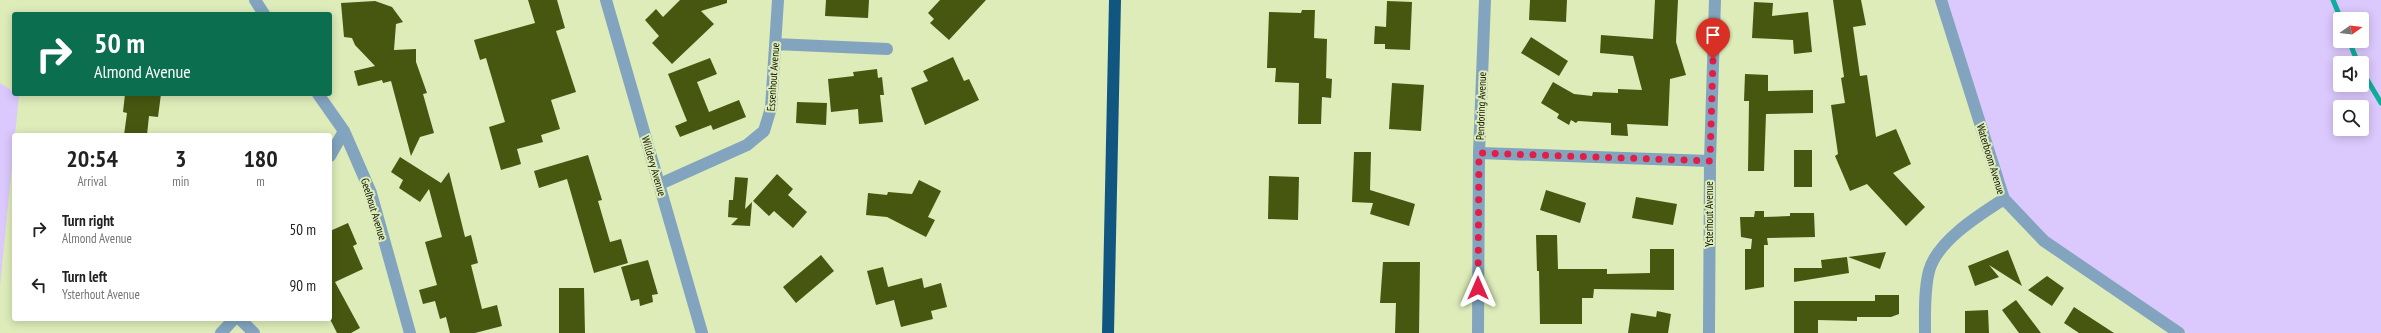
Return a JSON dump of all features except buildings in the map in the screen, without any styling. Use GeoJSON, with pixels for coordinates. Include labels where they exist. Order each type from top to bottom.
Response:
{"type":"FeatureCollection","features":[{"type":"Feature","properties":{"kind":"highway"},"geometry":{"type":"LineString","coordinates":[[1108,333],[1115,0]]}},
{"type":"Feature","properties":{"kind":"street"},"geometry":{"type":"LineString","coordinates":[[255,0],[263,12]]}},
{"type":"Feature","properties":{"kind":"street","name":"Willdevy Avenue"},"geometry":{"type":"LineString","coordinates":[[606,0],[702,333]]}},
{"type":"Feature","properties":{"kind":"street","name":"Essenhout Avenue"},"geometry":{"type":"LineString","coordinates":[[660,184],[747,145],[764,131],[771,108],[778,0]]}},
{"type":"Feature","properties":{"kind":"street","name":"Pendoring Avenue"},"geometry":{"type":"LineString","coordinates":[[1478,333],[1479,153],[1485,0]]}},
{"type":"Feature","properties":{"kind":"street","name":"Ysterhout Avenue"},"geometry":{"type":"LineString","coordinates":[[1709,333],[1710,161],[1715,0]]}},
{"type":"Feature","properties":{"kind":"street","name":"Waterboom Avenue"},"geometry":{"type":"LineString","coordinates":[[1941,0],[2004,199],[2044,241],[2179,333]]}},
{"type":"Feature","properties":{"kind":"street"},"geometry":{"type":"LineString","coordinates":[[775,44],[887,49]]}},
{"type":"Feature","properties":{"kind":"street","name":"Geelhout Avenue"},"geometry":{"type":"LineString","coordinates":[[319,96],[344,131],[372,193],[410,333]]}},
{"type":"Feature","properties":{"kind":"street"},"geometry":{"type":"LineString","coordinates":[[332,152],[344,131]]}},
{"type":"Feature","properties":{"kind":"street"},"geometry":{"type":"LineString","coordinates":[[1479,153],[1710,161]]}},
{"type":"Feature","properties":{"kind":"street"},"geometry":{"type":"LineString","coordinates":[[1925,333],[1925,307],[1929,270],[1936,256],[1954,236],[1977,217],[2004,199]]}},
{"type":"Feature","properties":{"kind":"street"},"geometry":{"type":"LineString","coordinates":[[221,333],[232,321]]}},
{"type":"Feature","properties":{"kind":"street"},"geometry":{"type":"LineString","coordinates":[[242,321],[254,333]]}},
{"type":"Feature","properties":{"kind":"shaded area"},"geometry":{"type":"Polygon","coordinates":[[[1936,0],[2381,0],[2381,333],[2187,333],[2002,207],[1936,0]]]}},
{"type":"Feature","properties":{"kind":"shaded area"},"geometry":{"type":"Polygon","coordinates":[[[0,83],[12,91],[12,96],[19,96],[15,133],[12,133],[12,165],[0,286],[0,83]]]}},
{"type":"Feature","properties":{"kind":"waterway"},"geometry":{"type":"LineString","coordinates":[[2333,0],[2338,12]]}},
{"type":"Feature","properties":{"kind":"waterway"},"geometry":{"type":"LineString","coordinates":[[2352,48],[2355,56]]}},
{"type":"Feature","properties":{"kind":"waterway"},"geometry":{"type":"LineString","coordinates":[[2369,83],[2381,103]]}},
{"type":"Feature","properties":{"kind":"route"},"geometry":{"type":"LineString","coordinates":[[1478,288],[1479,153],[1710,161],[1713,59]]}}]}
